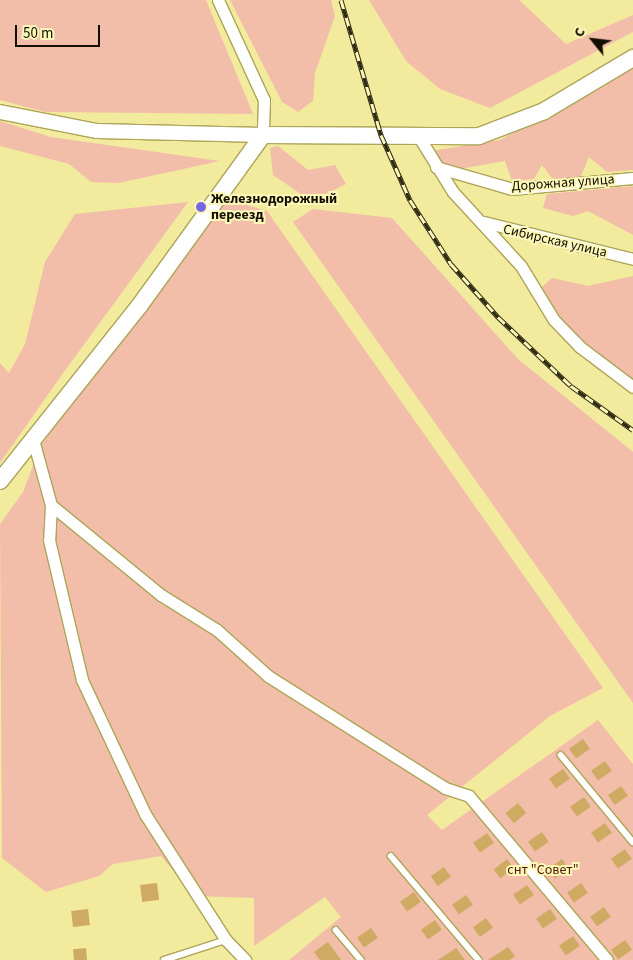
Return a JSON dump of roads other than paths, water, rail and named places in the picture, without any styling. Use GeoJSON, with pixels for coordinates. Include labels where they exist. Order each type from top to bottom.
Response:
{"type":"FeatureCollection","features":[{"type":"Feature","properties":{"kind":"main road"},"geometry":{"type":"LineString","coordinates":[[0,481],[32,436],[140,305],[263,135],[468,137],[509,126],[633,58]]}},
{"type":"Feature","properties":{"kind":"street"},"geometry":{"type":"LineString","coordinates":[[0,112],[97,131],[263,135],[264,100],[218,0]]}},
{"type":"Feature","properties":{"kind":"street"},"geometry":{"type":"LineString","coordinates":[[419,137],[436,167],[478,220],[512,254],[554,320],[580,348],[633,387]]}},
{"type":"Feature","properties":{"kind":"street","name":"Дорожная улица"},"geometry":{"type":"LineString","coordinates":[[436,167],[512,189],[633,178]]}},
{"type":"Feature","properties":{"kind":"street","name":"Сибирская улица"},"geometry":{"type":"LineString","coordinates":[[478,220],[512,232],[633,259]]}},
{"type":"Feature","properties":{"kind":"street"},"geometry":{"type":"LineString","coordinates":[[32,436],[51,505],[48,540],[82,680],[145,814],[226,940],[245,960]]}},
{"type":"Feature","properties":{"kind":"street"},"geometry":{"type":"LineString","coordinates":[[51,505],[161,595],[217,630],[268,676],[444,788],[469,796],[607,960]]}},
{"type":"Feature","properties":{"kind":"lane"},"geometry":{"type":"LineString","coordinates":[[561,755],[633,842]]}},
{"type":"Feature","properties":{"kind":"lane"},"geometry":{"type":"LineString","coordinates":[[391,856],[479,960]]}},
{"type":"Feature","properties":{"kind":"lane"},"geometry":{"type":"LineString","coordinates":[[336,930],[361,960]]}},
{"type":"Feature","properties":{"kind":"lane"},"geometry":{"type":"LineString","coordinates":[[164,960],[226,940]]}},
{"type":"Feature","properties":{"kind":"railway"},"geometry":{"type":"LineString","coordinates":[[341,0],[381,135],[410,200],[451,264],[498,317],[571,386],[633,430]]}},
{"type":"Feature","properties":{"kind":"place","name":"Железнодорожный переезд"},"geometry":{"type":"Point","coordinates":[201,207]}},
{"type":"Feature","properties":{"kind":"park label","name":"снт \"Совет\""},"geometry":{"type":"Point","coordinates":[543,870]}}]}
